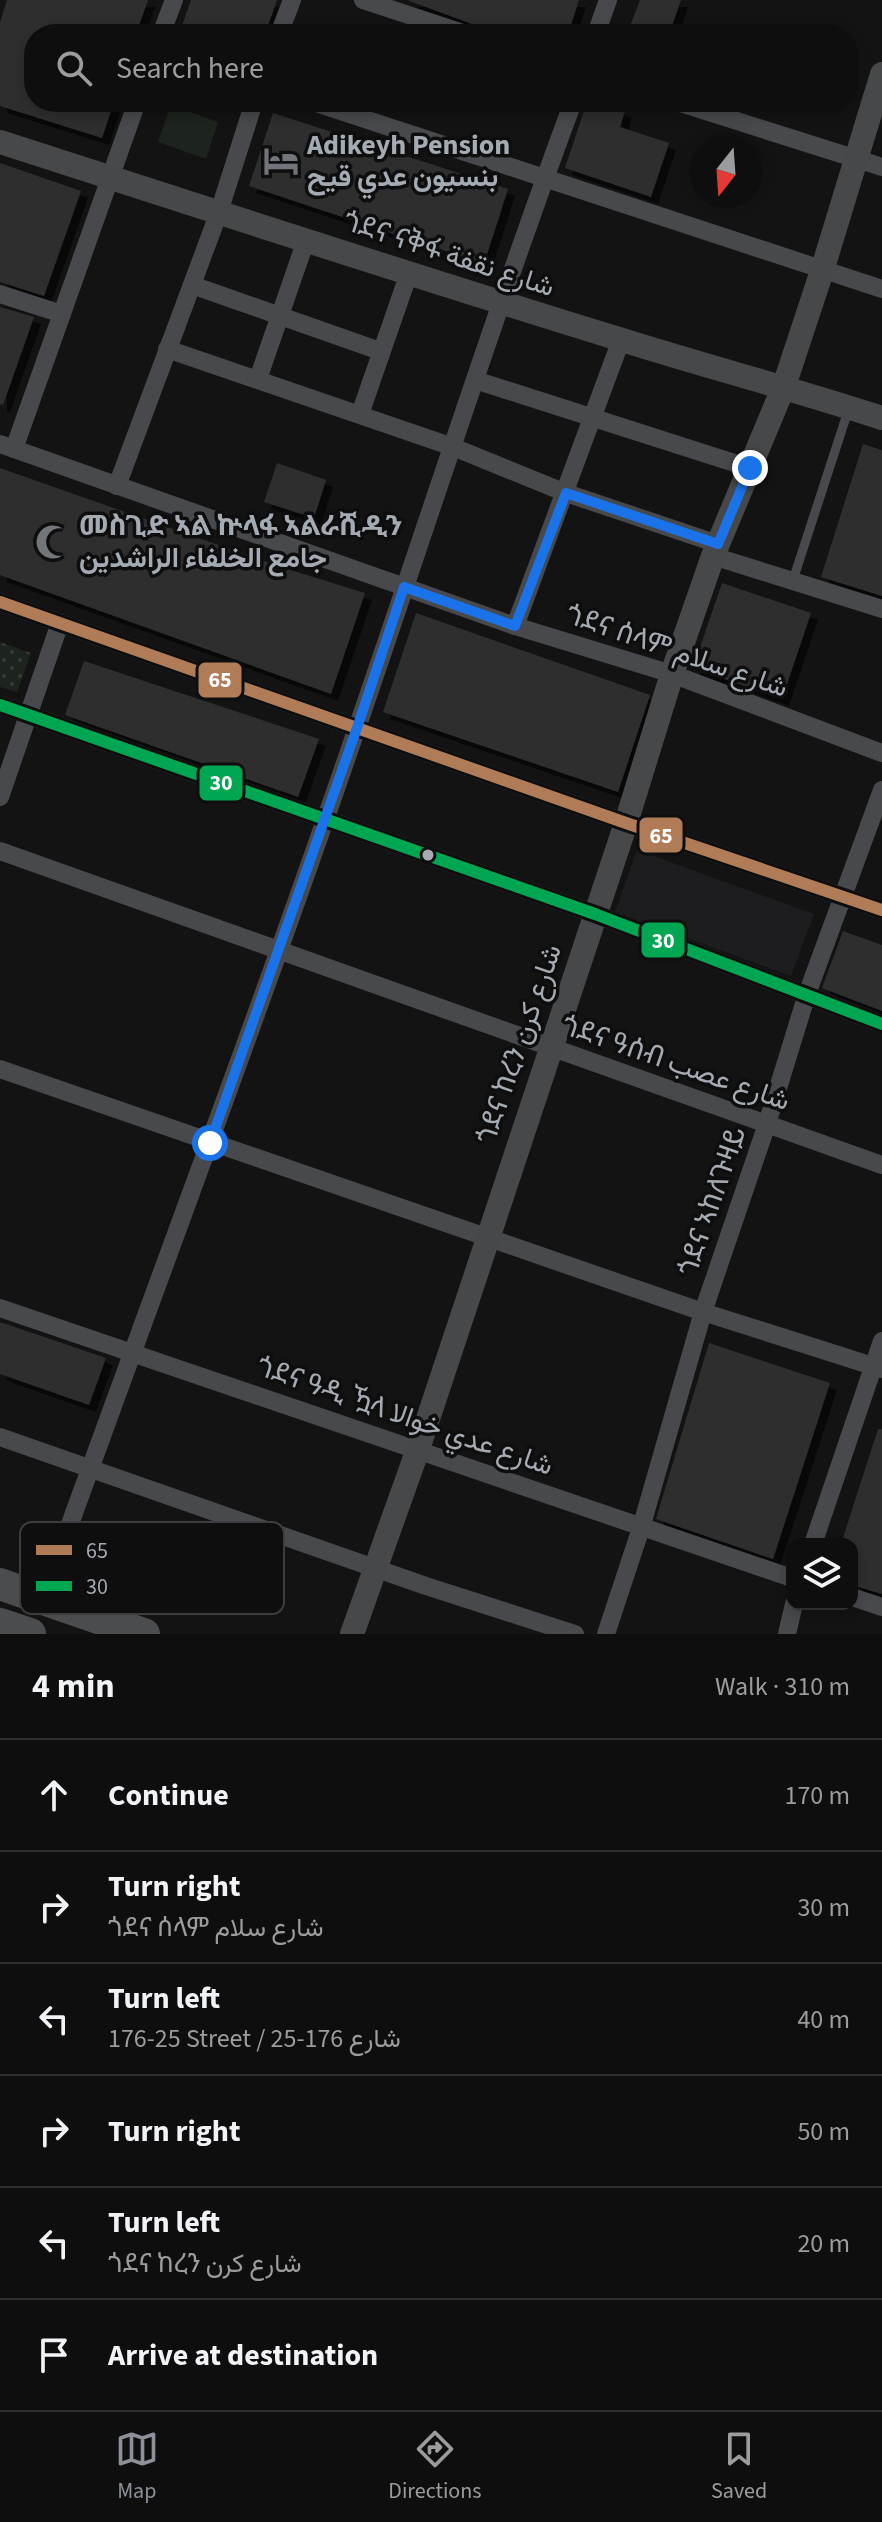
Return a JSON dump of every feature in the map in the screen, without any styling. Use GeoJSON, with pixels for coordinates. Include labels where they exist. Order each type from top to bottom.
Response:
{"type":"FeatureCollection","features":[{"type":"Feature","properties":{"kind":"highway"},"geometry":{"type":"LineString","coordinates":[[0,1584],[20,1591]]}},
{"type":"Feature","properties":{"kind":"highway"},"geometry":{"type":"LineString","coordinates":[[86,1614],[144,1634]]}},
{"type":"Feature","properties":{"kind":"highway"},"geometry":{"type":"LineString","coordinates":[[0,1624],[30,1634]]}},
{"type":"Feature","properties":{"kind":"street"},"geometry":{"type":"LineString","coordinates":[[165,24],[174,0]]}},
{"type":"Feature","properties":{"kind":"street"},"geometry":{"type":"LineString","coordinates":[[283,24],[292,0]]}},
{"type":"Feature","properties":{"kind":"street"},"geometry":{"type":"LineString","coordinates":[[363,0],[436,24]]}},
{"type":"Feature","properties":{"kind":"street"},"geometry":{"type":"LineString","coordinates":[[600,24],[608,0]]}},
{"type":"Feature","properties":{"kind":"street","name":"ጎደና ከረን شارع كرن"},"geometry":{"type":"LineString","coordinates":[[352,1634],[418,1449],[626,823],[672,674],[716,550],[784,386],[882,74]]}},
{"type":"Feature","properties":{"kind":"street"},"geometry":{"type":"LineString","coordinates":[[7,446],[62,314],[134,112]]}},
{"type":"Feature","properties":{"kind":"street"},"geometry":{"type":"LineString","coordinates":[[117,486],[219,212],[251,112]]}},
{"type":"Feature","properties":{"kind":"street"},"geometry":{"type":"LineString","coordinates":[[343,112],[882,289]]}},
{"type":"Feature","properties":{"kind":"street"},"geometry":{"type":"LineString","coordinates":[[71,1522],[210,1143],[357,728],[500,302],[569,112]]}},
{"type":"Feature","properties":{"kind":"street"},"geometry":{"type":"LineString","coordinates":[[709,112],[882,167]]}},
{"type":"Feature","properties":{"kind":"street","name":"ጎደና ናቅፋ شارع نقفة"},"geometry":{"type":"LineString","coordinates":[[0,142],[621,340],[784,386],[882,418]]}},
{"type":"Feature","properties":{"kind":"street"},"geometry":{"type":"LineString","coordinates":[[258,379],[306,240]]}},
{"type":"Feature","properties":{"kind":"street"},"geometry":{"type":"LineString","coordinates":[[360,414],[409,273]]}},
{"type":"Feature","properties":{"kind":"street"},"geometry":{"type":"LineString","coordinates":[[192,285],[380,351]]}},
{"type":"Feature","properties":{"kind":"street"},"geometry":{"type":"LineString","coordinates":[[0,294],[62,314]]}},
{"type":"Feature","properties":{"kind":"street"},"geometry":{"type":"LineString","coordinates":[[515,626],[621,340]]}},
{"type":"Feature","properties":{"kind":"street"},"geometry":{"type":"LineString","coordinates":[[167,349],[453,447],[793,580],[882,609]]}},
{"type":"Feature","properties":{"kind":"street"},"geometry":{"type":"LineString","coordinates":[[475,380],[750,468]]}},
{"type":"Feature","properties":{"kind":"street","name":"ጎደና ሰላም شارع سلام"},"geometry":{"type":"LineString","coordinates":[[7,446],[515,626],[672,674],[882,753]]}},
{"type":"Feature","properties":{"kind":"street"},"geometry":{"type":"LineString","coordinates":[[0,602],[882,910]]}},
{"type":"Feature","properties":{"kind":"street"},"geometry":{"type":"LineString","coordinates":[[0,797],[60,623]]}},
{"type":"Feature","properties":{"kind":"street"},"geometry":{"type":"LineString","coordinates":[[0,705],[595,914],[882,1024]]}},
{"type":"Feature","properties":{"kind":"street","name":"ጎደና ኣከለጉዛይ"},"geometry":{"type":"LineString","coordinates":[[606,1634],[641,1528],[703,1312],[807,994],[882,790]]}},
{"type":"Feature","properties":{"kind":"street","name":"ጎደና ዓሰብ شارع عصب"},"geometry":{"type":"LineString","coordinates":[[0,851],[882,1165]]}},
{"type":"Feature","properties":{"kind":"street"},"geometry":{"type":"LineString","coordinates":[[0,1069],[703,1312],[878,1367]]}},
{"type":"Feature","properties":{"kind":"street","name":"ጎደና ዓዲ ዃላ شارع عدي خوالا"},"geometry":{"type":"LineString","coordinates":[[0,1308],[786,1576]]}},
{"type":"Feature","properties":{"kind":"street"},"geometry":{"type":"LineString","coordinates":[[815,1538],[878,1367],[882,1341]]}},
{"type":"Feature","properties":{"kind":"street"},"geometry":{"type":"LineString","coordinates":[[0,1437],[244,1522]]}},
{"type":"Feature","properties":{"kind":"street"},"geometry":{"type":"LineString","coordinates":[[284,1536],[575,1634]]}},
{"type":"Feature","properties":{"kind":"street"},"geometry":{"type":"LineString","coordinates":[[858,1599],[882,1607]]}},
{"type":"Feature","properties":{"kind":"street"},"geometry":{"type":"LineString","coordinates":[[787,1634],[793,1610]]}},
{"type":"Feature","properties":{"kind":"street"},"geometry":{"type":"LineString","coordinates":[[30,1634],[37,1614]]}},
{"type":"Feature","properties":{"kind":"lane"},"geometry":{"type":"LineString","coordinates":[[793,580],[849,407]]}},
{"type":"Feature","properties":{"kind":"shaded area"},"geometry":{"type":"Polygon","coordinates":[[[169,112],[190,112],[218,122],[206,159],[158,142],[169,112]]]}},
{"type":"Feature","properties":{"kind":"shaded area"},"geometry":{"type":"Polygon","coordinates":[[[0,642],[31,653],[17,692],[0,687],[0,642]]]}},
{"type":"Feature","properties":{"kind":"shaded area"},"geometry":{"type":"Polygon","coordinates":[[[637,850],[814,914],[791,976],[615,912],[637,850]]]}},
{"type":"Feature","properties":{"kind":"building"},"geometry":{"type":"Polygon","coordinates":[[[7,0],[148,0],[140,24],[24,24],[24,112],[111,112],[102,138],[0,106],[0,22],[7,0]]]}},
{"type":"Feature","properties":{"kind":"building"},"geometry":{"type":"Polygon","coordinates":[[[191,0],[277,0],[269,24],[183,24],[191,0]]]}},
{"type":"Feature","properties":{"kind":"building"},"geometry":{"type":"Polygon","coordinates":[[[407,0],[579,0],[571,24],[472,24],[407,0]]]}},
{"type":"Feature","properties":{"kind":"building"},"geometry":{"type":"Polygon","coordinates":[[[640,0],[681,0],[673,24],[631,24],[640,0]]]}},
{"type":"Feature","properties":{"kind":"building"},"geometry":{"type":"Polygon","coordinates":[[[584,112],[625,112],[620,127],[669,143],[651,197],[565,168],[584,112]]]}},
{"type":"Feature","properties":{"kind":"building"},"geometry":{"type":"Polygon","coordinates":[[[273,113],[508,189],[484,264],[249,186],[273,113]]]}},
{"type":"Feature","properties":{"kind":"building"},"geometry":{"type":"Polygon","coordinates":[[[0,163],[81,191],[44,296],[0,282],[0,163]]]}},
{"type":"Feature","properties":{"kind":"building"},"geometry":{"type":"Polygon","coordinates":[[[0,307],[34,317],[3,405],[0,404],[0,307]]]}},
{"type":"Feature","properties":{"kind":"building"},"geometry":{"type":"Polygon","coordinates":[[[863,444],[882,450],[882,596],[821,577],[863,444]]]}},
{"type":"Feature","properties":{"kind":"building"},"geometry":{"type":"Polygon","coordinates":[[[277,463],[326,480],[314,518],[264,502],[277,463]]]}},
{"type":"Feature","properties":{"kind":"building"},"geometry":{"type":"Polygon","coordinates":[[[0,468],[284,568],[365,593],[331,694],[0,575],[0,468]]]}},
{"type":"Feature","properties":{"kind":"building"},"geometry":{"type":"Polygon","coordinates":[[[722,583],[811,613],[782,699],[693,668],[722,583]]]}},
{"type":"Feature","properties":{"kind":"building"},"geometry":{"type":"Polygon","coordinates":[[[416,613],[650,695],[618,792],[383,712],[416,613]]]}},
{"type":"Feature","properties":{"kind":"building"},"geometry":{"type":"Polygon","coordinates":[[[84,661],[319,739],[298,797],[65,715],[84,661]]]}},
{"type":"Feature","properties":{"kind":"building"},"geometry":{"type":"Polygon","coordinates":[[[843,931],[882,945],[882,1011],[822,988],[843,931]]]}},
{"type":"Feature","properties":{"kind":"building"},"geometry":{"type":"Polygon","coordinates":[[[0,1322],[106,1358],[89,1405],[0,1374],[0,1322]]]}},
{"type":"Feature","properties":{"kind":"building"},"geometry":{"type":"Polygon","coordinates":[[[709,1343],[830,1383],[773,1559],[656,1519],[709,1343]]]}},
{"type":"Feature","properties":{"kind":"building"},"geometry":{"type":"Polygon","coordinates":[[[878,1429],[882,1429],[882,1594],[858,1587],[858,1538],[843,1538],[878,1429]]]}},
{"type":"Feature","properties":{"kind":"transit line","name":"65"},"geometry":{"type":"LineString","coordinates":[[0,602],[882,910]]}},
{"type":"Feature","properties":{"kind":"transit line","name":"30"},"geometry":{"type":"LineString","coordinates":[[0,705],[595,914],[882,1024]]}},
{"type":"Feature","properties":{"kind":"place","name":"Adikeyh Pension بنسيون عدي قيح"},"geometry":{"type":"Point","coordinates":[281,161]}},
{"type":"Feature","properties":{"kind":"place","name":"መስጊድ ኣል ኵላፋ ኣልራሺዲን جامع الخلفاء الراشدين"},"geometry":{"type":"Point","coordinates":[53,542]}},
{"type":"Feature","properties":{"kind":"route"},"geometry":{"type":"LineString","coordinates":[[210,1143],[404,587],[515,626],[566,493],[718,544],[750,468]]}}]}
